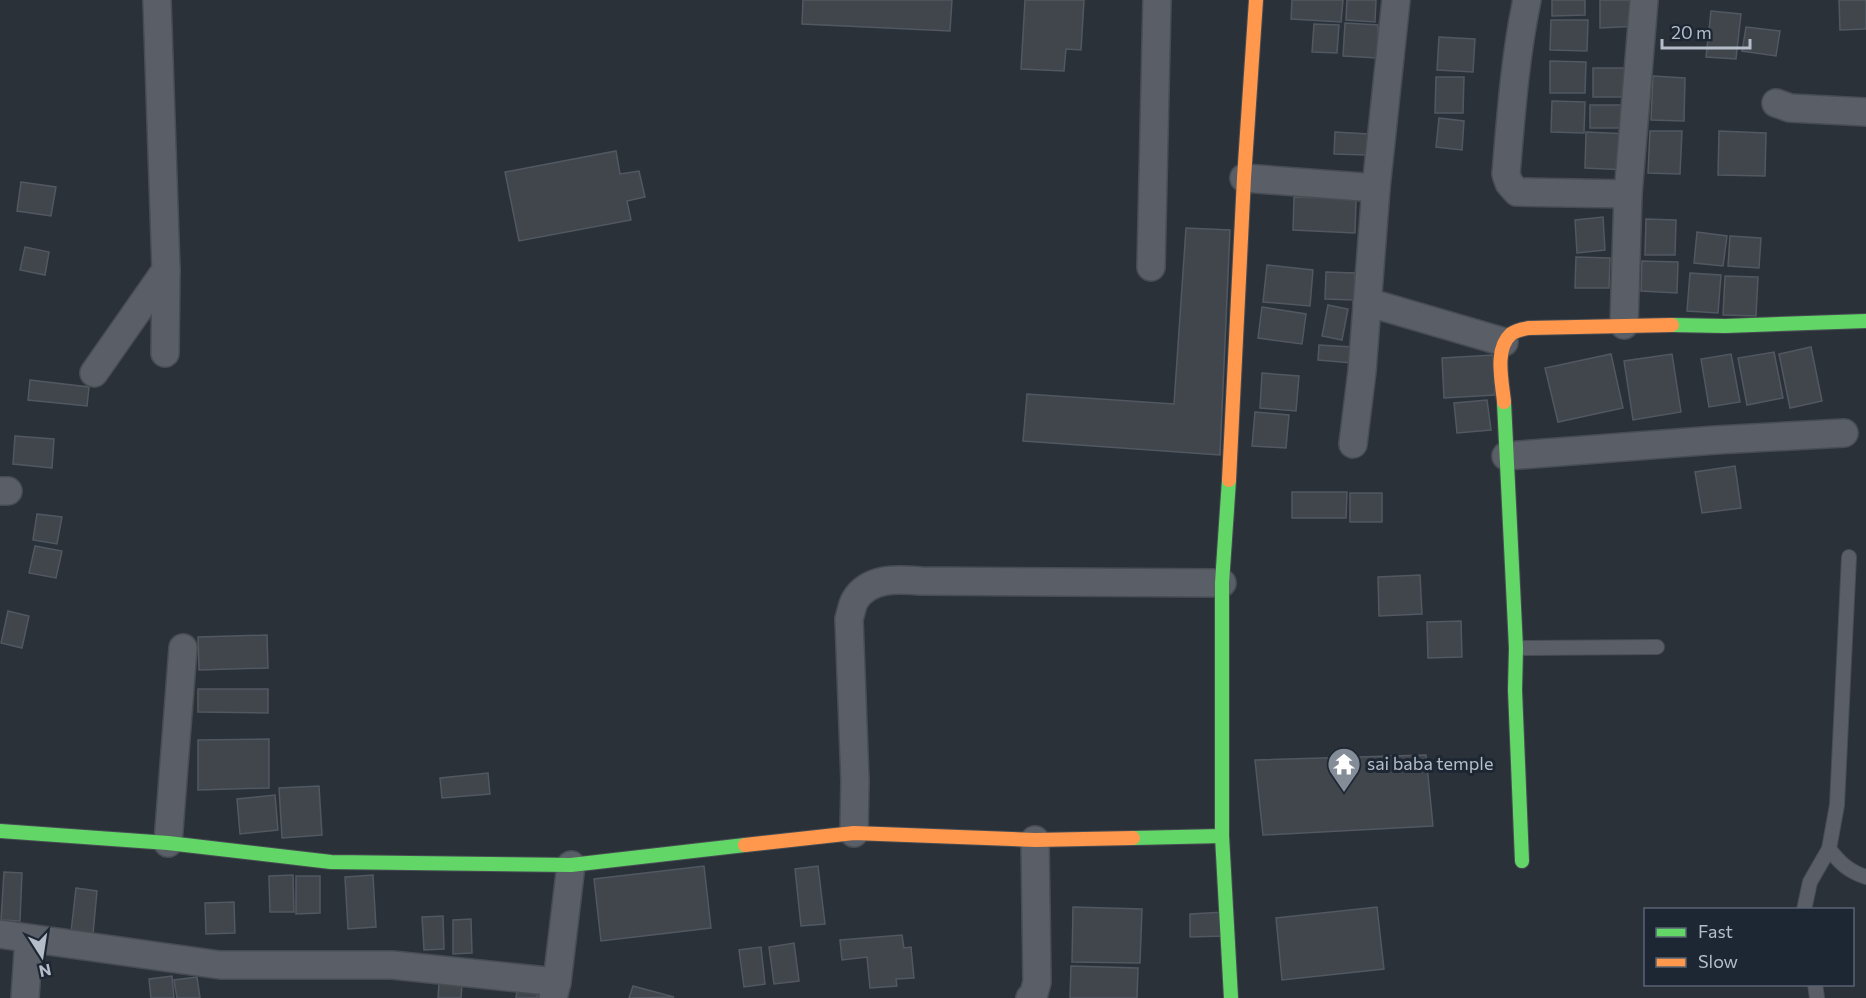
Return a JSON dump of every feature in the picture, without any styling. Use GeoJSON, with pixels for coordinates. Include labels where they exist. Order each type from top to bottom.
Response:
{"type":"FeatureCollection","features":[{"type":"Feature","properties":{"kind":"street"},"geometry":{"type":"LineString","coordinates":[[157,0],[166,270],[165,353]]}},
{"type":"Feature","properties":{"kind":"street"},"geometry":{"type":"LineString","coordinates":[[1151,267],[1157,0]]}},
{"type":"Feature","properties":{"kind":"street"},"geometry":{"type":"LineString","coordinates":[[1231,998],[1222,836],[1222,583],[1256,0]]}},
{"type":"Feature","properties":{"kind":"street"},"geometry":{"type":"LineString","coordinates":[[1353,444],[1396,0]]}},
{"type":"Feature","properties":{"kind":"street"},"geometry":{"type":"LineString","coordinates":[[1527,0],[1520,33],[1514,88],[1506,174],[1509,183],[1517,192],[1628,194]]}},
{"type":"Feature","properties":{"kind":"street"},"geometry":{"type":"LineString","coordinates":[[1624,325],[1628,194],[1644,0]]}},
{"type":"Feature","properties":{"kind":"street"},"geometry":{"type":"LineString","coordinates":[[1776,103],[1790,108],[1866,112]]}},
{"type":"Feature","properties":{"kind":"street"},"geometry":{"type":"LineString","coordinates":[[1244,178],[1376,188]]}},
{"type":"Feature","properties":{"kind":"street"},"geometry":{"type":"LineString","coordinates":[[93,373],[166,270]]}},
{"type":"Feature","properties":{"kind":"street"},"geometry":{"type":"LineString","coordinates":[[1367,302],[1503,342]]}},
{"type":"Feature","properties":{"kind":"street"},"geometry":{"type":"LineString","coordinates":[[1522,861],[1515,690],[1516,648],[1501,352],[1503,342],[1513,332],[1529,328],[1624,325],[1725,326],[1866,321]]}},
{"type":"Feature","properties":{"kind":"street"},"geometry":{"type":"LineString","coordinates":[[1506,456],[1844,433]]}},
{"type":"Feature","properties":{"kind":"street"},"geometry":{"type":"LineString","coordinates":[[854,833],[855,781],[849,619],[855,600],[868,586],[896,578],[1222,583]]}},
{"type":"Feature","properties":{"kind":"street"},"geometry":{"type":"LineString","coordinates":[[168,843],[183,648]]}},
{"type":"Feature","properties":{"kind":"street"},"geometry":{"type":"LineString","coordinates":[[0,831],[168,843],[331,862],[571,865],[854,833],[1035,840],[1222,836]]}},
{"type":"Feature","properties":{"kind":"street"},"geometry":{"type":"LineString","coordinates":[[1030,998],[1033,997],[1037,982],[1035,840]]}},
{"type":"Feature","properties":{"kind":"street"},"geometry":{"type":"LineString","coordinates":[[0,934],[220,965],[392,965],[555,990],[571,865]]}},
{"type":"Feature","properties":{"kind":"street"},"geometry":{"type":"LineString","coordinates":[[25,998],[29,939]]}},
{"type":"Feature","properties":{"kind":"lane"},"geometry":{"type":"LineString","coordinates":[[1804,908],[1810,882],[1829,849],[1838,805],[1849,557]]}},
{"type":"Feature","properties":{"kind":"lane"},"geometry":{"type":"LineString","coordinates":[[1516,648],[1657,647]]}},
{"type":"Feature","properties":{"kind":"lane"},"geometry":{"type":"LineString","coordinates":[[1829,849],[1840,864],[1866,877]]}},
{"type":"Feature","properties":{"kind":"building"},"geometry":{"type":"Polygon","coordinates":[[[803,0],[952,0],[950,31],[802,24],[803,0]]]}},
{"type":"Feature","properties":{"kind":"building"},"geometry":{"type":"Polygon","coordinates":[[[1025,0],[1084,0],[1081,50],[1066,49],[1064,71],[1021,69],[1025,0]]]}},
{"type":"Feature","properties":{"kind":"building"},"geometry":{"type":"Polygon","coordinates":[[[1292,0],[1343,0],[1341,22],[1291,19],[1292,0]]]}},
{"type":"Feature","properties":{"kind":"building"},"geometry":{"type":"Polygon","coordinates":[[[1347,0],[1376,0],[1375,22],[1346,20],[1347,0]]]}},
{"type":"Feature","properties":{"kind":"building"},"geometry":{"type":"Polygon","coordinates":[[[1552,0],[1585,0],[1585,15],[1552,16],[1552,0]]]}},
{"type":"Feature","properties":{"kind":"building"},"geometry":{"type":"Polygon","coordinates":[[[1600,0],[1639,0],[1640,26],[1600,28],[1600,0]]]}},
{"type":"Feature","properties":{"kind":"building"},"geometry":{"type":"Polygon","coordinates":[[[1839,0],[1866,0],[1866,29],[1840,30],[1839,0]]]}},
{"type":"Feature","properties":{"kind":"building"},"geometry":{"type":"Polygon","coordinates":[[[1711,11],[1741,14],[1736,59],[1706,57],[1711,11]]]}},
{"type":"Feature","properties":{"kind":"building"},"geometry":{"type":"Polygon","coordinates":[[[1551,20],[1588,20],[1587,51],[1550,50],[1551,20]]]}},
{"type":"Feature","properties":{"kind":"building"},"geometry":{"type":"Polygon","coordinates":[[[1345,23],[1378,25],[1377,58],[1343,56],[1345,23]]]}},
{"type":"Feature","properties":{"kind":"building"},"geometry":{"type":"Polygon","coordinates":[[[1314,24],[1339,25],[1337,53],[1312,52],[1314,24]]]}},
{"type":"Feature","properties":{"kind":"building"},"geometry":{"type":"Polygon","coordinates":[[[1746,27],[1780,31],[1776,56],[1742,51],[1746,27]]]}},
{"type":"Feature","properties":{"kind":"building"},"geometry":{"type":"Polygon","coordinates":[[[1439,37],[1475,39],[1473,72],[1437,70],[1439,37]]]}},
{"type":"Feature","properties":{"kind":"building"},"geometry":{"type":"Polygon","coordinates":[[[1550,61],[1586,62],[1585,93],[1550,93],[1550,61]]]}},
{"type":"Feature","properties":{"kind":"building"},"geometry":{"type":"Polygon","coordinates":[[[1593,68],[1628,68],[1629,97],[1593,97],[1593,68]]]}},
{"type":"Feature","properties":{"kind":"building"},"geometry":{"type":"Polygon","coordinates":[[[1653,76],[1685,78],[1684,121],[1651,120],[1653,76]]]}},
{"type":"Feature","properties":{"kind":"building"},"geometry":{"type":"Polygon","coordinates":[[[1436,77],[1464,77],[1463,113],[1435,113],[1436,77]]]}},
{"type":"Feature","properties":{"kind":"building"},"geometry":{"type":"Polygon","coordinates":[[[1552,101],[1585,102],[1584,133],[1551,132],[1552,101]]]}},
{"type":"Feature","properties":{"kind":"building"},"geometry":{"type":"Polygon","coordinates":[[[1590,105],[1628,105],[1628,128],[1590,128],[1590,105]]]}},
{"type":"Feature","properties":{"kind":"building"},"geometry":{"type":"Polygon","coordinates":[[[1439,118],[1464,121],[1462,150],[1436,147],[1439,118]]]}},
{"type":"Feature","properties":{"kind":"building"},"geometry":{"type":"Polygon","coordinates":[[[1650,131],[1682,131],[1680,174],[1648,173],[1650,131]]]}},
{"type":"Feature","properties":{"kind":"building"},"geometry":{"type":"Polygon","coordinates":[[[1719,131],[1766,133],[1765,176],[1718,175],[1719,131]]]}},
{"type":"Feature","properties":{"kind":"building"},"geometry":{"type":"Polygon","coordinates":[[[1335,132],[1369,134],[1368,155],[1334,154],[1335,132]]]}},
{"type":"Feature","properties":{"kind":"building"},"geometry":{"type":"Polygon","coordinates":[[[1586,132],[1629,134],[1628,170],[1585,168],[1586,132]]]}},
{"type":"Feature","properties":{"kind":"building"},"geometry":{"type":"Polygon","coordinates":[[[616,151],[620,174],[639,171],[645,197],[627,201],[631,220],[519,241],[505,172],[616,151]]]}},
{"type":"Feature","properties":{"kind":"building"},"geometry":{"type":"Polygon","coordinates":[[[21,182],[56,187],[51,216],[17,211],[21,182]]]}},
{"type":"Feature","properties":{"kind":"building"},"geometry":{"type":"Polygon","coordinates":[[[1294,197],[1356,199],[1355,233],[1293,230],[1294,197]]]}},
{"type":"Feature","properties":{"kind":"building"},"geometry":{"type":"Polygon","coordinates":[[[1603,217],[1605,250],[1577,253],[1575,220],[1603,217]]]}},
{"type":"Feature","properties":{"kind":"building"},"geometry":{"type":"Polygon","coordinates":[[[1646,219],[1676,220],[1675,255],[1645,255],[1646,219]]]}},
{"type":"Feature","properties":{"kind":"building"},"geometry":{"type":"Polygon","coordinates":[[[1186,228],[1230,230],[1220,455],[1023,441],[1027,394],[1174,404],[1186,228]]]}},
{"type":"Feature","properties":{"kind":"building"},"geometry":{"type":"Polygon","coordinates":[[[1697,232],[1727,236],[1723,266],[1694,263],[1697,232]]]}},
{"type":"Feature","properties":{"kind":"building"},"geometry":{"type":"Polygon","coordinates":[[[1730,236],[1761,238],[1759,268],[1728,266],[1730,236]]]}},
{"type":"Feature","properties":{"kind":"building"},"geometry":{"type":"Polygon","coordinates":[[[25,247],[49,252],[45,275],[20,270],[25,247]]]}},
{"type":"Feature","properties":{"kind":"building"},"geometry":{"type":"Polygon","coordinates":[[[1576,257],[1610,258],[1609,288],[1575,288],[1576,257]]]}},
{"type":"Feature","properties":{"kind":"building"},"geometry":{"type":"Polygon","coordinates":[[[1642,261],[1678,262],[1677,293],[1641,291],[1642,261]]]}},
{"type":"Feature","properties":{"kind":"building"},"geometry":{"type":"Polygon","coordinates":[[[1267,265],[1313,270],[1310,306],[1263,302],[1267,265]]]}},
{"type":"Feature","properties":{"kind":"building"},"geometry":{"type":"Polygon","coordinates":[[[1326,272],[1355,273],[1354,300],[1325,299],[1326,272]]]}},
{"type":"Feature","properties":{"kind":"building"},"geometry":{"type":"Polygon","coordinates":[[[1690,273],[1721,275],[1718,313],[1687,311],[1690,273]]]}},
{"type":"Feature","properties":{"kind":"building"},"geometry":{"type":"Polygon","coordinates":[[[1725,276],[1758,277],[1756,316],[1723,315],[1725,276]]]}},
{"type":"Feature","properties":{"kind":"building"},"geometry":{"type":"Polygon","coordinates":[[[1328,305],[1348,309],[1342,340],[1322,336],[1328,305]]]}},
{"type":"Feature","properties":{"kind":"building"},"geometry":{"type":"Polygon","coordinates":[[[1262,307],[1306,314],[1302,344],[1258,338],[1262,307]]]}},
{"type":"Feature","properties":{"kind":"building"},"geometry":{"type":"Polygon","coordinates":[[[1319,345],[1353,347],[1352,363],[1318,360],[1319,345]]]}},
{"type":"Feature","properties":{"kind":"building"},"geometry":{"type":"Polygon","coordinates":[[[1811,347],[1822,401],[1790,408],[1779,354],[1811,347]]]}},
{"type":"Feature","properties":{"kind":"building"},"geometry":{"type":"Polygon","coordinates":[[[1774,352],[1783,398],[1747,405],[1738,358],[1774,352]]]}},
{"type":"Feature","properties":{"kind":"building"},"geometry":{"type":"Polygon","coordinates":[[[1611,354],[1623,408],[1558,422],[1545,368],[1611,354]]]}},
{"type":"Feature","properties":{"kind":"building"},"geometry":{"type":"Polygon","coordinates":[[[1672,354],[1681,412],[1633,420],[1624,361],[1672,354]]]}},
{"type":"Feature","properties":{"kind":"building"},"geometry":{"type":"Polygon","coordinates":[[[1731,354],[1740,402],[1709,407],[1701,359],[1731,354]]]}},
{"type":"Feature","properties":{"kind":"building"},"geometry":{"type":"Polygon","coordinates":[[[1493,355],[1495,395],[1444,398],[1442,358],[1493,355]]]}},
{"type":"Feature","properties":{"kind":"building"},"geometry":{"type":"Polygon","coordinates":[[[1262,373],[1299,376],[1296,411],[1260,408],[1262,373]]]}},
{"type":"Feature","properties":{"kind":"building"},"geometry":{"type":"Polygon","coordinates":[[[30,380],[89,387],[87,406],[28,400],[30,380]]]}},
{"type":"Feature","properties":{"kind":"building"},"geometry":{"type":"Polygon","coordinates":[[[1487,400],[1491,430],[1457,433],[1454,403],[1487,400]]]}},
{"type":"Feature","properties":{"kind":"building"},"geometry":{"type":"Polygon","coordinates":[[[1255,412],[1289,415],[1286,448],[1252,446],[1255,412]]]}},
{"type":"Feature","properties":{"kind":"building"},"geometry":{"type":"Polygon","coordinates":[[[15,436],[54,439],[52,468],[13,464],[15,436]]]}},
{"type":"Feature","properties":{"kind":"building"},"geometry":{"type":"Polygon","coordinates":[[[1735,466],[1741,508],[1702,513],[1695,472],[1735,466]]]}},
{"type":"Feature","properties":{"kind":"building"},"geometry":{"type":"Polygon","coordinates":[[[1292,492],[1347,492],[1346,518],[1292,518],[1292,492]]]}},
{"type":"Feature","properties":{"kind":"building"},"geometry":{"type":"Polygon","coordinates":[[[1350,493],[1382,493],[1382,522],[1350,522],[1350,493]]]}},
{"type":"Feature","properties":{"kind":"building"},"geometry":{"type":"Polygon","coordinates":[[[37,514],[62,517],[57,544],[33,540],[37,514]]]}},
{"type":"Feature","properties":{"kind":"building"},"geometry":{"type":"Polygon","coordinates":[[[35,546],[62,551],[56,578],[29,573],[35,546]]]}},
{"type":"Feature","properties":{"kind":"building"},"geometry":{"type":"Polygon","coordinates":[[[1420,575],[1422,614],[1379,616],[1378,577],[1420,575]]]}},
{"type":"Feature","properties":{"kind":"building"},"geometry":{"type":"Polygon","coordinates":[[[8,611],[29,616],[22,648],[1,643],[8,611]]]}},
{"type":"Feature","properties":{"kind":"building"},"geometry":{"type":"Polygon","coordinates":[[[1461,621],[1462,657],[1428,658],[1427,622],[1461,621]]]}},
{"type":"Feature","properties":{"kind":"building"},"geometry":{"type":"Polygon","coordinates":[[[267,635],[268,668],[199,670],[198,637],[267,635]]]}},
{"type":"Feature","properties":{"kind":"building"},"geometry":{"type":"Polygon","coordinates":[[[198,689],[268,689],[268,713],[198,712],[198,689]]]}},
{"type":"Feature","properties":{"kind":"building"},"geometry":{"type":"Polygon","coordinates":[[[269,739],[269,788],[198,790],[198,740],[269,739]]]}},
{"type":"Feature","properties":{"kind":"building","name":"sai baba temple"},"geometry":{"type":"Polygon","coordinates":[[[1426,755],[1433,826],[1263,835],[1255,760],[1426,755]]]}},
{"type":"Feature","properties":{"kind":"building"},"geometry":{"type":"Polygon","coordinates":[[[488,773],[490,794],[442,798],[440,778],[488,773]]]}},
{"type":"Feature","properties":{"kind":"building"},"geometry":{"type":"Polygon","coordinates":[[[319,786],[322,835],[282,838],[279,788],[319,786]]]}},
{"type":"Feature","properties":{"kind":"building"},"geometry":{"type":"Polygon","coordinates":[[[275,795],[278,830],[240,834],[237,799],[275,795]]]}},
{"type":"Feature","properties":{"kind":"building"},"geometry":{"type":"Polygon","coordinates":[[[704,866],[711,928],[601,941],[594,879],[704,866]]]}},
{"type":"Feature","properties":{"kind":"building"},"geometry":{"type":"Polygon","coordinates":[[[818,866],[825,924],[801,926],[795,869],[818,866]]]}},
{"type":"Feature","properties":{"kind":"building"},"geometry":{"type":"Polygon","coordinates":[[[4,872],[22,873],[20,921],[1,920],[4,872]]]}},
{"type":"Feature","properties":{"kind":"building"},"geometry":{"type":"Polygon","coordinates":[[[293,875],[294,912],[270,912],[269,876],[293,875]]]}},
{"type":"Feature","properties":{"kind":"building"},"geometry":{"type":"Polygon","coordinates":[[[373,875],[376,927],[348,929],[345,877],[373,875]]]}},
{"type":"Feature","properties":{"kind":"building"},"geometry":{"type":"Polygon","coordinates":[[[296,876],[320,876],[320,913],[296,914],[296,876]]]}},
{"type":"Feature","properties":{"kind":"building"},"geometry":{"type":"Polygon","coordinates":[[[76,888],[97,891],[93,934],[71,932],[76,888]]]}},
{"type":"Feature","properties":{"kind":"building"},"geometry":{"type":"Polygon","coordinates":[[[234,902],[235,933],[206,934],[205,903],[234,902]]]}},
{"type":"Feature","properties":{"kind":"building"},"geometry":{"type":"Polygon","coordinates":[[[1073,907],[1142,909],[1140,963],[1072,962],[1073,907]]]}},
{"type":"Feature","properties":{"kind":"building"},"geometry":{"type":"Polygon","coordinates":[[[1377,907],[1384,969],[1282,980],[1276,918],[1377,907]]]}},
{"type":"Feature","properties":{"kind":"building"},"geometry":{"type":"Polygon","coordinates":[[[1225,912],[1225,936],[1190,937],[1190,914],[1225,912]]]}},
{"type":"Feature","properties":{"kind":"building"},"geometry":{"type":"Polygon","coordinates":[[[443,916],[444,949],[424,950],[422,917],[443,916]]]}},
{"type":"Feature","properties":{"kind":"building"},"geometry":{"type":"Polygon","coordinates":[[[471,919],[472,953],[453,954],[453,920],[471,919]]]}},
{"type":"Feature","properties":{"kind":"building"},"geometry":{"type":"Polygon","coordinates":[[[902,935],[904,948],[911,947],[914,978],[896,979],[897,986],[870,988],[867,957],[842,960],[840,940],[902,935]]]}},
{"type":"Feature","properties":{"kind":"building"},"geometry":{"type":"Polygon","coordinates":[[[794,943],[799,981],[774,984],[769,947],[794,943]]]}},
{"type":"Feature","properties":{"kind":"building"},"geometry":{"type":"Polygon","coordinates":[[[761,947],[765,984],[744,987],[739,950],[761,947]]]}},
{"type":"Feature","properties":{"kind":"building"},"geometry":{"type":"Polygon","coordinates":[[[1071,966],[1138,968],[1137,998],[1070,998],[1071,966]]]}},
{"type":"Feature","properties":{"kind":"building"},"geometry":{"type":"Polygon","coordinates":[[[172,976],[174,998],[151,998],[149,979],[172,976]]]}},
{"type":"Feature","properties":{"kind":"building"},"geometry":{"type":"Polygon","coordinates":[[[197,977],[200,998],[177,998],[174,980],[197,977]]]}},
{"type":"Feature","properties":{"kind":"building"},"geometry":{"type":"Polygon","coordinates":[[[439,983],[462,984],[461,998],[438,998],[439,983]]]}},
{"type":"Feature","properties":{"kind":"building"},"geometry":{"type":"Polygon","coordinates":[[[518,984],[539,988],[537,998],[516,998],[518,984]]]}},
{"type":"Feature","properties":{"kind":"building"},"geometry":{"type":"Polygon","coordinates":[[[633,986],[674,997],[629,998],[633,986]]]}},
{"type":"Feature","properties":{"kind":"traffic: fast"},"geometry":{"type":"LineString","coordinates":[[1672,325],[1725,326],[1866,321]]}},
{"type":"Feature","properties":{"kind":"traffic: fast"},"geometry":{"type":"LineString","coordinates":[[1504,402],[1516,648],[1515,690],[1522,861]]}},
{"type":"Feature","properties":{"kind":"traffic: fast"},"geometry":{"type":"LineString","coordinates":[[1229,480],[1222,583],[1222,836],[1231,998]]}},
{"type":"Feature","properties":{"kind":"traffic: fast"},"geometry":{"type":"LineString","coordinates":[[0,831],[168,843],[331,862],[571,865],[745,845]]}},
{"type":"Feature","properties":{"kind":"traffic: fast"},"geometry":{"type":"LineString","coordinates":[[1133,838],[1222,836]]}},
{"type":"Feature","properties":{"kind":"traffic: slow"},"geometry":{"type":"LineString","coordinates":[[1229,480],[1244,178],[1256,0]]}},
{"type":"Feature","properties":{"kind":"traffic: slow"},"geometry":{"type":"LineString","coordinates":[[1504,402],[1501,375],[1502,348],[1506,340],[1515,332],[1529,328],[1672,325]]}},
{"type":"Feature","properties":{"kind":"traffic: slow"},"geometry":{"type":"LineString","coordinates":[[745,845],[854,833],[1035,840],[1133,838]]}},
{"type":"Feature","properties":{"kind":"place","name":"sai baba temple"},"geometry":{"type":"Point","coordinates":[1344,793]}}]}
